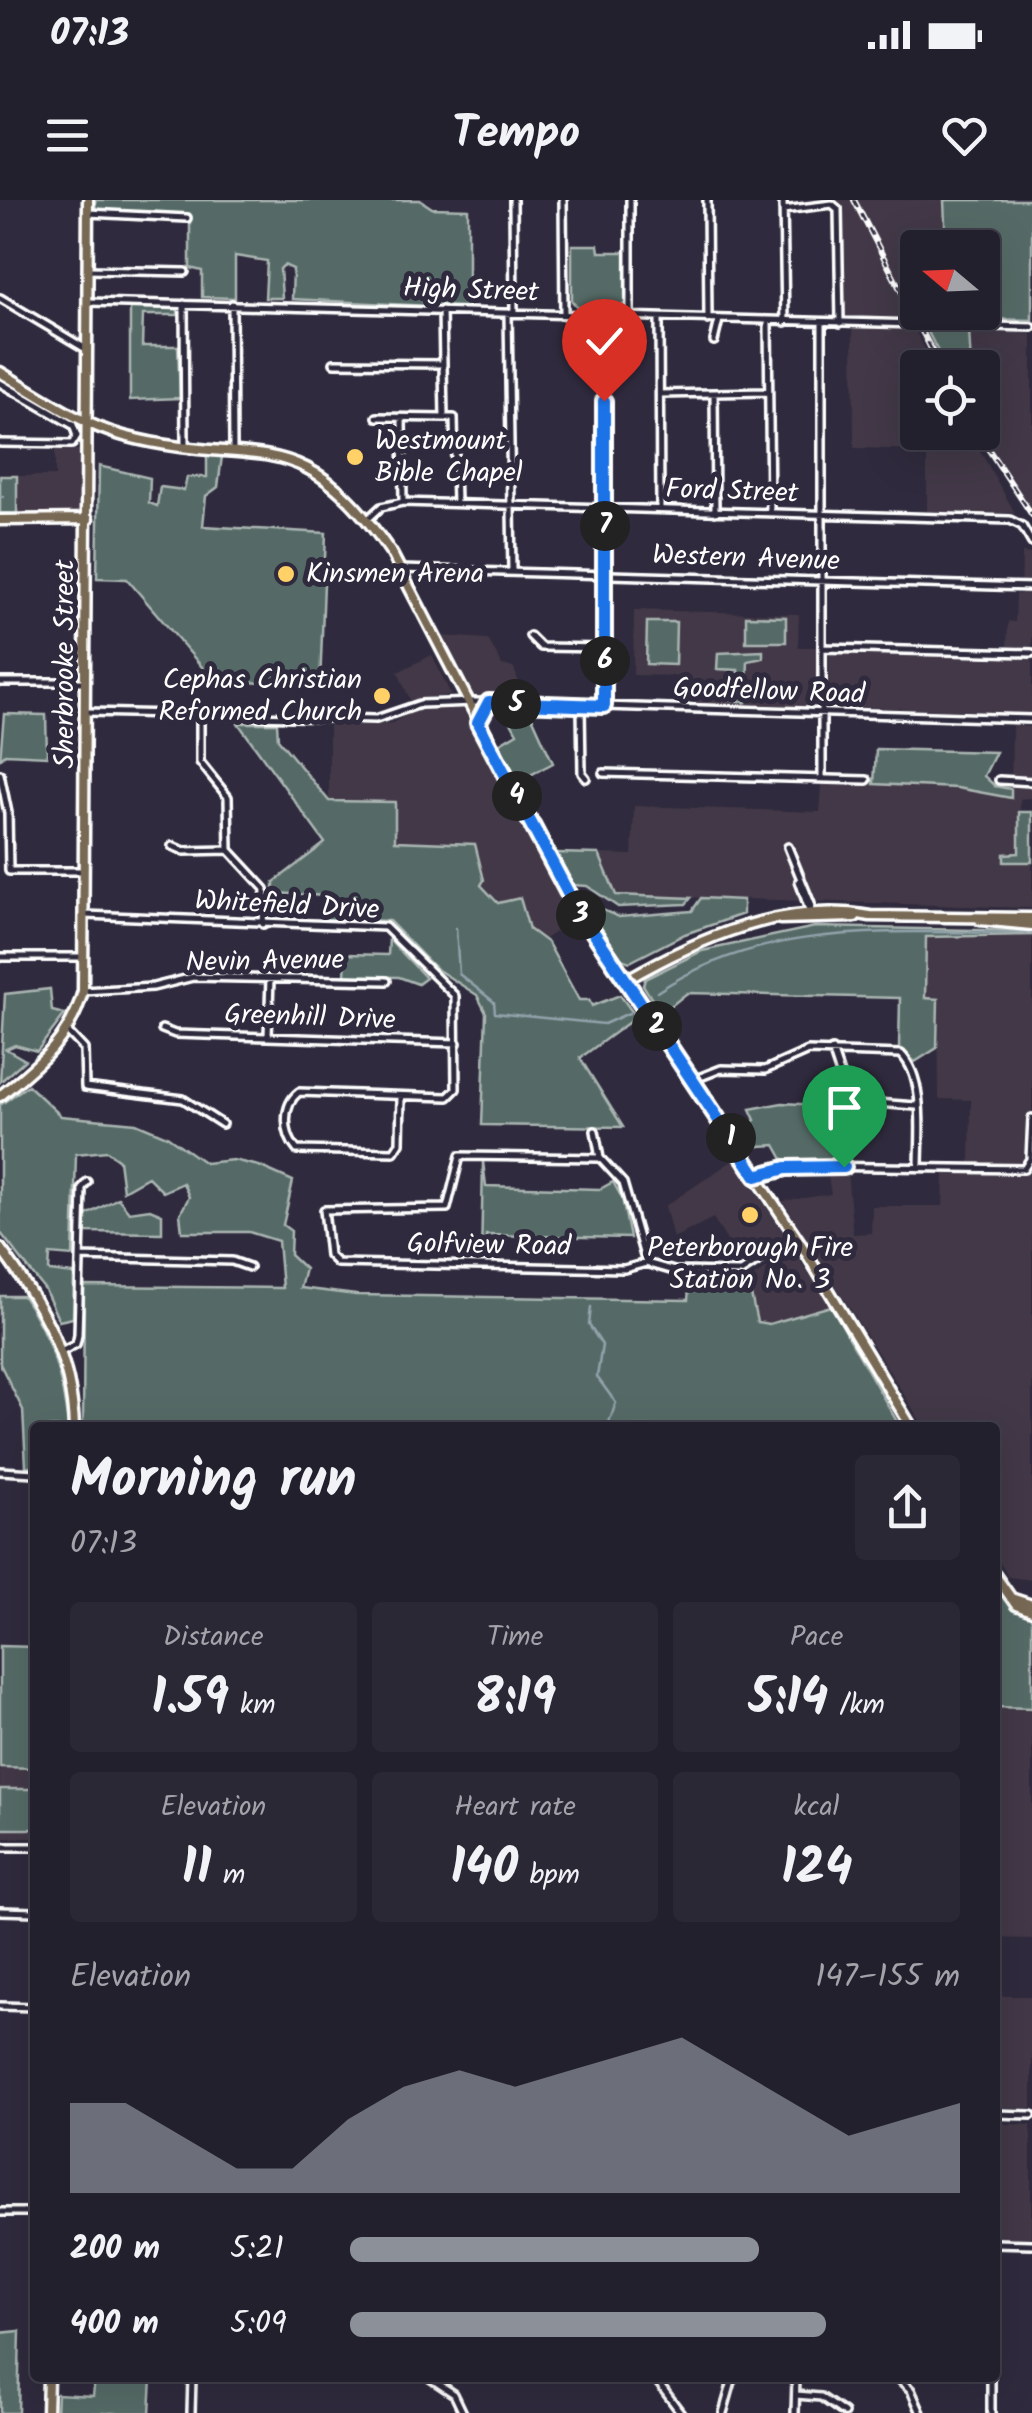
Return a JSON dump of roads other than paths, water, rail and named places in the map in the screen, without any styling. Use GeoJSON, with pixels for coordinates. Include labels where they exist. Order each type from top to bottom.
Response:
{"type":"FeatureCollection","features":[{"type":"Feature","properties":{"kind":"main road","name":"Sherbrooke Street"},"geometry":{"type":"LineString","coordinates":[[0,1096],[51,1054],[68,1032],[83,990],[88,712],[88,200]]}},
{"type":"Feature","properties":{"kind":"main road"},"geometry":{"type":"LineString","coordinates":[[0,372],[88,423],[123,436],[294,460],[330,483],[366,520],[399,569],[570,897],[795,1236],[908,1422]]}},
{"type":"Feature","properties":{"kind":"main road"},"geometry":{"type":"LineString","coordinates":[[0,520],[88,521]]}},
{"type":"Feature","properties":{"kind":"main road"},"geometry":{"type":"LineString","coordinates":[[478,723],[489,702]]}},
{"type":"Feature","properties":{"kind":"main road"},"geometry":{"type":"LineString","coordinates":[[626,980],[715,936],[780,919],[870,916],[980,920],[992,924],[1032,921]]}},
{"type":"Feature","properties":{"kind":"main road"},"geometry":{"type":"LineString","coordinates":[[617,967],[649,967]]}},
{"type":"Feature","properties":{"kind":"main road"},"geometry":{"type":"LineString","coordinates":[[637,997],[638,981],[649,967]]}},
{"type":"Feature","properties":{"kind":"main road"},"geometry":{"type":"LineString","coordinates":[[0,1248],[34,1294],[63,1351],[73,1422]]}},
{"type":"Feature","properties":{"kind":"main road"},"geometry":{"type":"LineString","coordinates":[[1000,1583],[1010,1598],[1032,1608]]}},
{"type":"Feature","properties":{"kind":"main road"},"geometry":{"type":"LineString","coordinates":[[47,2413],[48,2382]]}},
{"type":"Feature","properties":{"kind":"street"},"geometry":{"type":"LineString","coordinates":[[512,572],[513,200]]}},
{"type":"Feature","properties":{"kind":"street"},"geometry":{"type":"LineString","coordinates":[[563,200],[564,313]]}},
{"type":"Feature","properties":{"kind":"street"},"geometry":{"type":"LineString","coordinates":[[630,200],[630,314]]}},
{"type":"Feature","properties":{"kind":"street"},"geometry":{"type":"LineString","coordinates":[[707,200],[708,320]]}},
{"type":"Feature","properties":{"kind":"street"},"geometry":{"type":"LineString","coordinates":[[783,200],[785,322]]}},
{"type":"Feature","properties":{"kind":"street"},"geometry":{"type":"LineString","coordinates":[[783,210],[836,207],[840,323]]}},
{"type":"Feature","properties":{"kind":"street"},"geometry":{"type":"LineString","coordinates":[[88,214],[187,218]]}},
{"type":"Feature","properties":{"kind":"street"},"geometry":{"type":"LineString","coordinates":[[88,270],[185,272]]}},
{"type":"Feature","properties":{"kind":"street"},"geometry":{"type":"LineString","coordinates":[[0,298],[89,350]]}},
{"type":"Feature","properties":{"kind":"street","name":"High Street"},"geometry":{"type":"LineString","coordinates":[[89,302],[1032,327]]}},
{"type":"Feature","properties":{"kind":"street"},"geometry":{"type":"LineString","coordinates":[[184,304],[185,444]]}},
{"type":"Feature","properties":{"kind":"street"},"geometry":{"type":"LineString","coordinates":[[232,304],[233,449]]}},
{"type":"Feature","properties":{"kind":"street"},"geometry":{"type":"LineString","coordinates":[[442,310],[444,418]]}},
{"type":"Feature","properties":{"kind":"street"},"geometry":{"type":"LineString","coordinates":[[602,314],[604,706]]}},
{"type":"Feature","properties":{"kind":"street"},"geometry":{"type":"LineString","coordinates":[[659,319],[660,510]]}},
{"type":"Feature","properties":{"kind":"street"},"geometry":{"type":"LineString","coordinates":[[714,341],[718,320]]}},
{"type":"Feature","properties":{"kind":"street"},"geometry":{"type":"LineString","coordinates":[[768,322],[770,513]]}},
{"type":"Feature","properties":{"kind":"street"},"geometry":{"type":"LineString","coordinates":[[822,323],[822,779]]}},
{"type":"Feature","properties":{"kind":"street"},"geometry":{"type":"LineString","coordinates":[[334,363],[443,364]]}},
{"type":"Feature","properties":{"kind":"street"},"geometry":{"type":"LineString","coordinates":[[0,383],[73,426],[76,442],[0,443]]}},
{"type":"Feature","properties":{"kind":"street"},"geometry":{"type":"LineString","coordinates":[[660,394],[768,392]]}},
{"type":"Feature","properties":{"kind":"street"},"geometry":{"type":"LineString","coordinates":[[714,393],[715,512]]}},
{"type":"Feature","properties":{"kind":"street"},"geometry":{"type":"LineString","coordinates":[[377,417],[454,418],[456,504]]}},
{"type":"Feature","properties":{"kind":"street"},"geometry":{"type":"LineString","coordinates":[[402,418],[403,502]]}},
{"type":"Feature","properties":{"kind":"street","name":"Ford Street"},"geometry":{"type":"LineString","coordinates":[[366,520],[381,508],[403,502],[1010,520],[1022,526],[1032,543]]}},
{"type":"Feature","properties":{"kind":"street","name":"Western Avenue"},"geometry":{"type":"LineString","coordinates":[[399,569],[1032,586]]}},
{"type":"Feature","properties":{"kind":"street"},"geometry":{"type":"LineString","coordinates":[[530,636],[541,647],[605,648]]}},
{"type":"Feature","properties":{"kind":"street"},"geometry":{"type":"LineString","coordinates":[[823,648],[1032,652]]}},
{"type":"Feature","properties":{"kind":"street"},"geometry":{"type":"LineString","coordinates":[[0,682],[88,682]]}},
{"type":"Feature","properties":{"kind":"street","name":"Goodfellow Road"},"geometry":{"type":"LineString","coordinates":[[88,712],[376,719],[426,702],[489,702],[1032,719]]}},
{"type":"Feature","properties":{"kind":"street"},"geometry":{"type":"LineString","coordinates":[[581,706],[582,773],[586,778]]}},
{"type":"Feature","properties":{"kind":"street"},"geometry":{"type":"LineString","coordinates":[[200,714],[200,762],[228,797],[229,850]]}},
{"type":"Feature","properties":{"kind":"street"},"geometry":{"type":"LineString","coordinates":[[603,773],[867,780]]}},
{"type":"Feature","properties":{"kind":"street"},"geometry":{"type":"LineString","coordinates":[[0,774],[8,813],[9,872],[86,871]]}},
{"type":"Feature","properties":{"kind":"street"},"geometry":{"type":"LineString","coordinates":[[999,780],[1032,782]]}},
{"type":"Feature","properties":{"kind":"street"},"geometry":{"type":"LineString","coordinates":[[172,846],[184,850],[229,850],[262,882],[263,924]]}},
{"type":"Feature","properties":{"kind":"street"},"geometry":{"type":"LineString","coordinates":[[788,847],[810,916]]}},
{"type":"Feature","properties":{"kind":"street","name":"Whitefield Drive"},"geometry":{"type":"LineString","coordinates":[[86,915],[385,927],[456,999],[456,1044]]}},
{"type":"Feature","properties":{"kind":"street"},"geometry":{"type":"LineString","coordinates":[[0,957],[85,958]]}},
{"type":"Feature","properties":{"kind":"street","name":"Nevin Avenue"},"geometry":{"type":"LineString","coordinates":[[83,990],[154,987],[193,977],[388,981]]}},
{"type":"Feature","properties":{"kind":"street"},"geometry":{"type":"LineString","coordinates":[[268,1036],[270,978]]}},
{"type":"Feature","properties":{"kind":"street","name":"Greenhill Drive"},"geometry":{"type":"LineString","coordinates":[[162,1029],[175,1034],[456,1044]]}},
{"type":"Feature","properties":{"kind":"street"},"geometry":{"type":"LineString","coordinates":[[68,1032],[84,1049],[84,1087],[183,1099],[222,1124]]}},
{"type":"Feature","properties":{"kind":"street"},"geometry":{"type":"LineString","coordinates":[[401,1096],[400,1144],[394,1152],[297,1150],[288,1137],[288,1106],[299,1092],[448,1097],[456,1090],[456,1044]]}},
{"type":"Feature","properties":{"kind":"street"},"geometry":{"type":"LineString","coordinates":[[832,1050],[850,1101],[916,1106]]}},
{"type":"Feature","properties":{"kind":"street"},"geometry":{"type":"LineString","coordinates":[[693,1080],[721,1069],[765,1070],[808,1051],[901,1054],[909,1062],[916,1106],[919,1168]]}},
{"type":"Feature","properties":{"kind":"street"},"geometry":{"type":"LineString","coordinates":[[756,1176],[807,1166],[1024,1170],[1030,1159],[1032,1118]]}},
{"type":"Feature","properties":{"kind":"street"},"geometry":{"type":"LineString","coordinates":[[595,1130],[600,1158],[624,1183],[646,1263],[674,1271],[741,1272],[795,1236]]}},
{"type":"Feature","properties":{"kind":"street","name":"Golfview Road"},"geometry":{"type":"LineString","coordinates":[[600,1158],[460,1156],[447,1208],[324,1210],[322,1224],[331,1259],[337,1263],[624,1269],[646,1263]]}},
{"type":"Feature","properties":{"kind":"street"},"geometry":{"type":"LineString","coordinates":[[63,1351],[76,1344],[78,1336],[82,1188],[87,1182]]}},
{"type":"Feature","properties":{"kind":"street"},"geometry":{"type":"LineString","coordinates":[[80,1256],[232,1261],[249,1267]]}},
{"type":"Feature","properties":{"kind":"street"},"geometry":{"type":"LineString","coordinates":[[0,1472],[30,1473]]}},
{"type":"Feature","properties":{"kind":"street"},"geometry":{"type":"LineString","coordinates":[[0,1847],[30,1847]]}},
{"type":"Feature","properties":{"kind":"street"},"geometry":{"type":"LineString","coordinates":[[0,1911],[30,1912]]}},
{"type":"Feature","properties":{"kind":"street"},"geometry":{"type":"LineString","coordinates":[[0,2006],[30,2006]]}},
{"type":"Feature","properties":{"kind":"street"},"geometry":{"type":"LineString","coordinates":[[1000,2114],[1032,2115]]}},
{"type":"Feature","properties":{"kind":"street"},"geometry":{"type":"LineString","coordinates":[[0,2212],[30,2212]]}},
{"type":"Feature","properties":{"kind":"street"},"geometry":{"type":"LineString","coordinates":[[1000,2244],[1032,2244]]}},
{"type":"Feature","properties":{"kind":"street"},"geometry":{"type":"LineString","coordinates":[[191,2413],[192,2382]]}},
{"type":"Feature","properties":{"kind":"street"},"geometry":{"type":"LineString","coordinates":[[436,2382],[454,2394],[462,2413]]}},
{"type":"Feature","properties":{"kind":"street"},"geometry":{"type":"LineString","coordinates":[[658,2382],[677,2412]]}},
{"type":"Feature","properties":{"kind":"street"},"geometry":{"type":"LineString","coordinates":[[723,2413],[732,2382]]}},
{"type":"Feature","properties":{"kind":"street"},"geometry":{"type":"LineString","coordinates":[[796,2382],[796,2413]]}},
{"type":"Feature","properties":{"kind":"street"},"geometry":{"type":"LineString","coordinates":[[902,2382],[921,2413]]}},
{"type":"Feature","properties":{"kind":"street"},"geometry":{"type":"LineString","coordinates":[[991,2382],[991,2413]]}},
{"type":"Feature","properties":{"kind":"street"},"geometry":{"type":"LineString","coordinates":[[796,2395],[821,2397],[844,2413]]}},
{"type":"Feature","properties":{"kind":"waterway"},"geometry":{"type":"LineString","coordinates":[[456,928],[459,974],[494,1002],[495,1013],[604,1024],[629,1013]]}},
{"type":"Feature","properties":{"kind":"waterway"},"geometry":{"type":"LineString","coordinates":[[657,992],[700,968],[745,951],[791,941],[887,932],[1032,933]]}},
{"type":"Feature","properties":{"kind":"waterway"},"geometry":{"type":"LineString","coordinates":[[591,1307],[589,1325],[602,1345],[597,1377],[616,1403],[609,1422]]}},
{"type":"Feature","properties":{"kind":"railway"},"geometry":{"type":"LineString","coordinates":[[854,200],[932,350]]}},
{"type":"Feature","properties":{"kind":"railway"},"geometry":{"type":"LineString","coordinates":[[989,450],[1032,515]]}},
{"type":"Feature","properties":{"kind":"place","name":"Westmount Bible Chapel"},"geometry":{"type":"Point","coordinates":[355,457]}},
{"type":"Feature","properties":{"kind":"place","name":"Kinsmen Arena"},"geometry":{"type":"Point","coordinates":[286,574]}},
{"type":"Feature","properties":{"kind":"place","name":"Cephas Christian Reformed Church"},"geometry":{"type":"Point","coordinates":[382,696]}},
{"type":"Feature","properties":{"kind":"place","name":"Peterborough Fire Station No. 3"},"geometry":{"type":"Point","coordinates":[750,1215]}}]}
